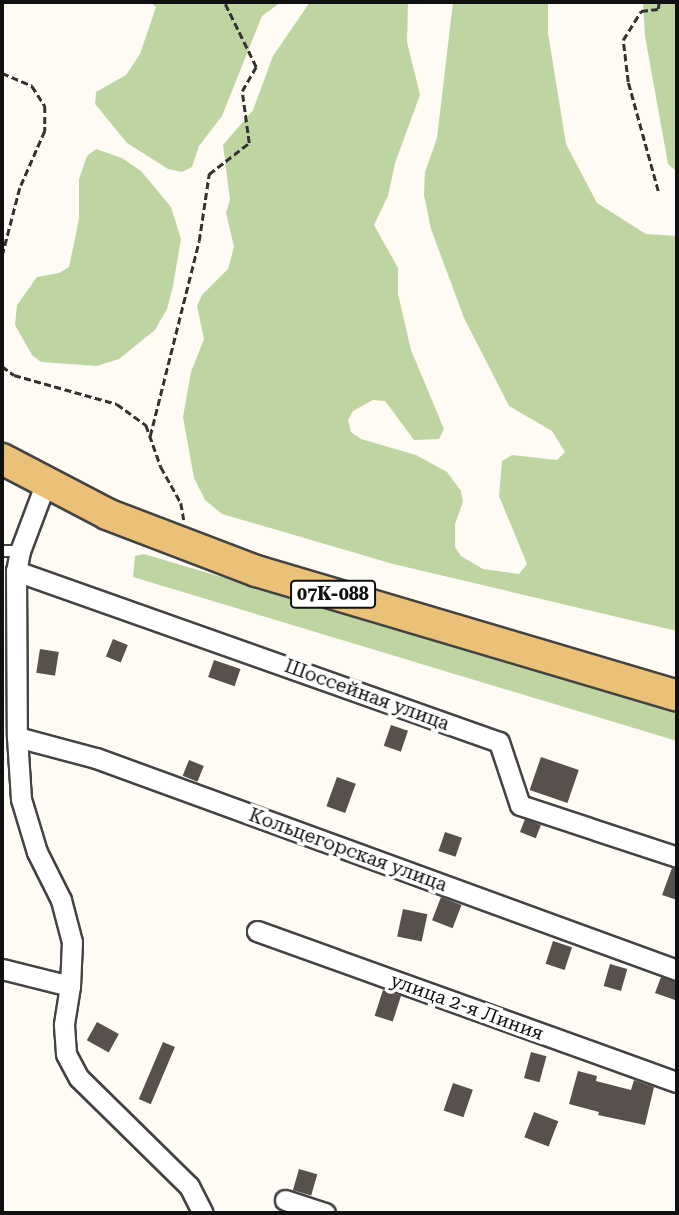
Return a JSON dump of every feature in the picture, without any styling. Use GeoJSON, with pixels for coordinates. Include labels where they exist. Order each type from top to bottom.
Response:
{"type":"FeatureCollection","features":[{"type":"Feature","properties":{"kind":"main road","name":"07К-088"},"geometry":{"type":"LineString","coordinates":[[2,459],[107,514],[257,571],[677,696]]}},
{"type":"Feature","properties":{"kind":"street"},"geometry":{"type":"LineString","coordinates":[[46,482],[11,551],[16,571],[17,737],[21,799],[37,852],[61,900],[72,942],[71,986],[64,1025],[66,1054],[79,1078],[189,1186],[204,1213]]}},
{"type":"Feature","properties":{"kind":"street","name":"Шоссейная улица"},"geometry":{"type":"LineString","coordinates":[[16,571],[499,742],[520,805],[677,858]]}},
{"type":"Feature","properties":{"kind":"street","name":"Кольцегорская улица"},"geometry":{"type":"LineString","coordinates":[[17,737],[96,758],[677,970]]}},
{"type":"Feature","properties":{"kind":"street","name":"улица 2-я Линия"},"geometry":{"type":"LineString","coordinates":[[257,932],[677,1082]]}},
{"type":"Feature","properties":{"kind":"street"},"geometry":{"type":"LineString","coordinates":[[2,969],[71,986]]}},
{"type":"Feature","properties":{"kind":"street"},"geometry":{"type":"LineString","coordinates":[[285,1200],[325,1213]]}},
{"type":"Feature","properties":{"kind":"path"},"geometry":{"type":"LineString","coordinates":[[150,436],[199,241],[209,174],[249,143],[242,91],[256,67],[224,2]]}},
{"type":"Feature","properties":{"kind":"path"},"geometry":{"type":"LineString","coordinates":[[658,191],[628,82],[623,40],[641,11],[658,9],[659,2]]}},
{"type":"Feature","properties":{"kind":"path"},"geometry":{"type":"LineString","coordinates":[[2,73],[32,86],[46,106],[45,131],[20,188],[2,257]]}},
{"type":"Feature","properties":{"kind":"path"},"geometry":{"type":"LineString","coordinates":[[2,366],[14,376],[117,404],[146,425],[162,467],[181,503],[186,526],[181,543]]}},
{"type":"Feature","properties":{"kind":"green space"},"geometry":{"type":"Polygon","coordinates":[[[150,2],[281,2],[262,16],[222,116],[199,146],[192,167],[182,172],[168,169],[127,143],[95,104],[96,92],[126,75],[140,54],[156,7],[150,2]]]}},
{"type":"Feature","properties":{"kind":"green space"},"geometry":{"type":"Polygon","coordinates":[[[310,2],[408,2],[407,42],[420,95],[395,163],[388,196],[374,225],[398,268],[398,294],[411,350],[444,429],[439,439],[414,440],[385,401],[373,400],[353,411],[348,420],[351,432],[361,439],[416,455],[447,472],[461,491],[463,502],[455,524],[455,547],[461,556],[483,569],[519,574],[527,564],[499,496],[502,461],[512,455],[557,460],[565,452],[552,431],[509,406],[464,318],[431,229],[424,195],[425,172],[437,138],[453,2],[548,2],[548,33],[566,144],[597,203],[646,234],[677,236],[677,631],[393,564],[222,514],[205,500],[194,478],[183,417],[191,372],[204,339],[197,306],[202,295],[228,269],[234,247],[226,213],[230,200],[223,145],[253,110],[273,56],[310,2]]]}},
{"type":"Feature","properties":{"kind":"green space"},"geometry":{"type":"Polygon","coordinates":[[[643,2],[677,2],[677,172],[668,164],[645,36],[643,2]]]}},
{"type":"Feature","properties":{"kind":"green space"},"geometry":{"type":"Polygon","coordinates":[[[96,149],[122,158],[141,171],[171,207],[181,239],[173,286],[167,309],[155,330],[119,359],[97,366],[41,362],[32,355],[15,325],[17,305],[37,277],[59,273],[69,267],[79,219],[79,179],[87,156],[96,149]]]}},
{"type":"Feature","properties":{"kind":"green space"},"geometry":{"type":"Polygon","coordinates":[[[144,554],[677,712],[677,741],[133,577],[135,556],[144,554]]]}},
{"type":"Feature","properties":{"kind":"building"},"geometry":{"type":"Polygon","coordinates":[[[113,639],[128,645],[121,663],[106,657],[113,639]]]}},
{"type":"Feature","properties":{"kind":"building"},"geometry":{"type":"Polygon","coordinates":[[[40,649],[59,652],[55,676],[36,673],[40,649]]]}},
{"type":"Feature","properties":{"kind":"building"},"geometry":{"type":"Polygon","coordinates":[[[214,660],[240,669],[235,686],[208,677],[214,660]]]}},
{"type":"Feature","properties":{"kind":"building"},"geometry":{"type":"Polygon","coordinates":[[[391,725],[408,731],[401,752],[384,746],[391,725]]]}},
{"type":"Feature","properties":{"kind":"building"},"geometry":{"type":"Polygon","coordinates":[[[541,757],[579,770],[567,803],[530,790],[541,757]]]}},
{"type":"Feature","properties":{"kind":"building"},"geometry":{"type":"Polygon","coordinates":[[[189,760],[204,766],[197,782],[183,776],[189,760]]]}},
{"type":"Feature","properties":{"kind":"building"},"geometry":{"type":"Polygon","coordinates":[[[337,777],[356,784],[345,813],[326,806],[337,777]]]}},
{"type":"Feature","properties":{"kind":"building"},"geometry":{"type":"Polygon","coordinates":[[[525,819],[541,825],[536,838],[520,832],[525,819]]]}},
{"type":"Feature","properties":{"kind":"building"},"geometry":{"type":"Polygon","coordinates":[[[445,832],[462,838],[456,857],[438,851],[445,832]]]}},
{"type":"Feature","properties":{"kind":"building"},"geometry":{"type":"Polygon","coordinates":[[[672,868],[677,869],[677,900],[662,895],[672,868]]]}},
{"type":"Feature","properties":{"kind":"building"},"geometry":{"type":"Polygon","coordinates":[[[441,897],[462,905],[453,928],[432,920],[441,897]]]}},
{"type":"Feature","properties":{"kind":"building"},"geometry":{"type":"Polygon","coordinates":[[[403,909],[427,914],[422,942],[397,936],[403,909]]]}},
{"type":"Feature","properties":{"kind":"building"},"geometry":{"type":"Polygon","coordinates":[[[553,941],[572,947],[565,970],[546,964],[553,941]]]}},
{"type":"Feature","properties":{"kind":"building"},"geometry":{"type":"Polygon","coordinates":[[[610,964],[627,969],[621,991],[604,986],[610,964]]]}},
{"type":"Feature","properties":{"kind":"building"},"geometry":{"type":"Polygon","coordinates":[[[661,977],[677,982],[675,1000],[655,993],[661,977]]]}},
{"type":"Feature","properties":{"kind":"building"},"geometry":{"type":"Polygon","coordinates":[[[383,990],[401,996],[393,1022],[375,1016],[383,990]]]}},
{"type":"Feature","properties":{"kind":"building"},"geometry":{"type":"Polygon","coordinates":[[[97,1022],[119,1034],[109,1052],[87,1040],[97,1022]]]}},
{"type":"Feature","properties":{"kind":"building"},"geometry":{"type":"Polygon","coordinates":[[[163,1042],[175,1047],[151,1104],[139,1099],[163,1042]]]}},
{"type":"Feature","properties":{"kind":"building"},"geometry":{"type":"Polygon","coordinates":[[[531,1052],[546,1056],[539,1082],[524,1078],[531,1052]]]}},
{"type":"Feature","properties":{"kind":"building"},"geometry":{"type":"Polygon","coordinates":[[[578,1071],[597,1076],[596,1081],[631,1090],[634,1080],[654,1087],[645,1125],[598,1115],[599,1112],[569,1104],[578,1071]]]}},
{"type":"Feature","properties":{"kind":"building"},"geometry":{"type":"Polygon","coordinates":[[[453,1083],[473,1090],[463,1117],[444,1110],[453,1083]]]}},
{"type":"Feature","properties":{"kind":"building"},"geometry":{"type":"Polygon","coordinates":[[[534,1112],[558,1121],[549,1147],[524,1137],[534,1112]]]}},
{"type":"Feature","properties":{"kind":"building"},"geometry":{"type":"Polygon","coordinates":[[[299,1169],[317,1174],[311,1195],[293,1190],[299,1169]]]}}]}
